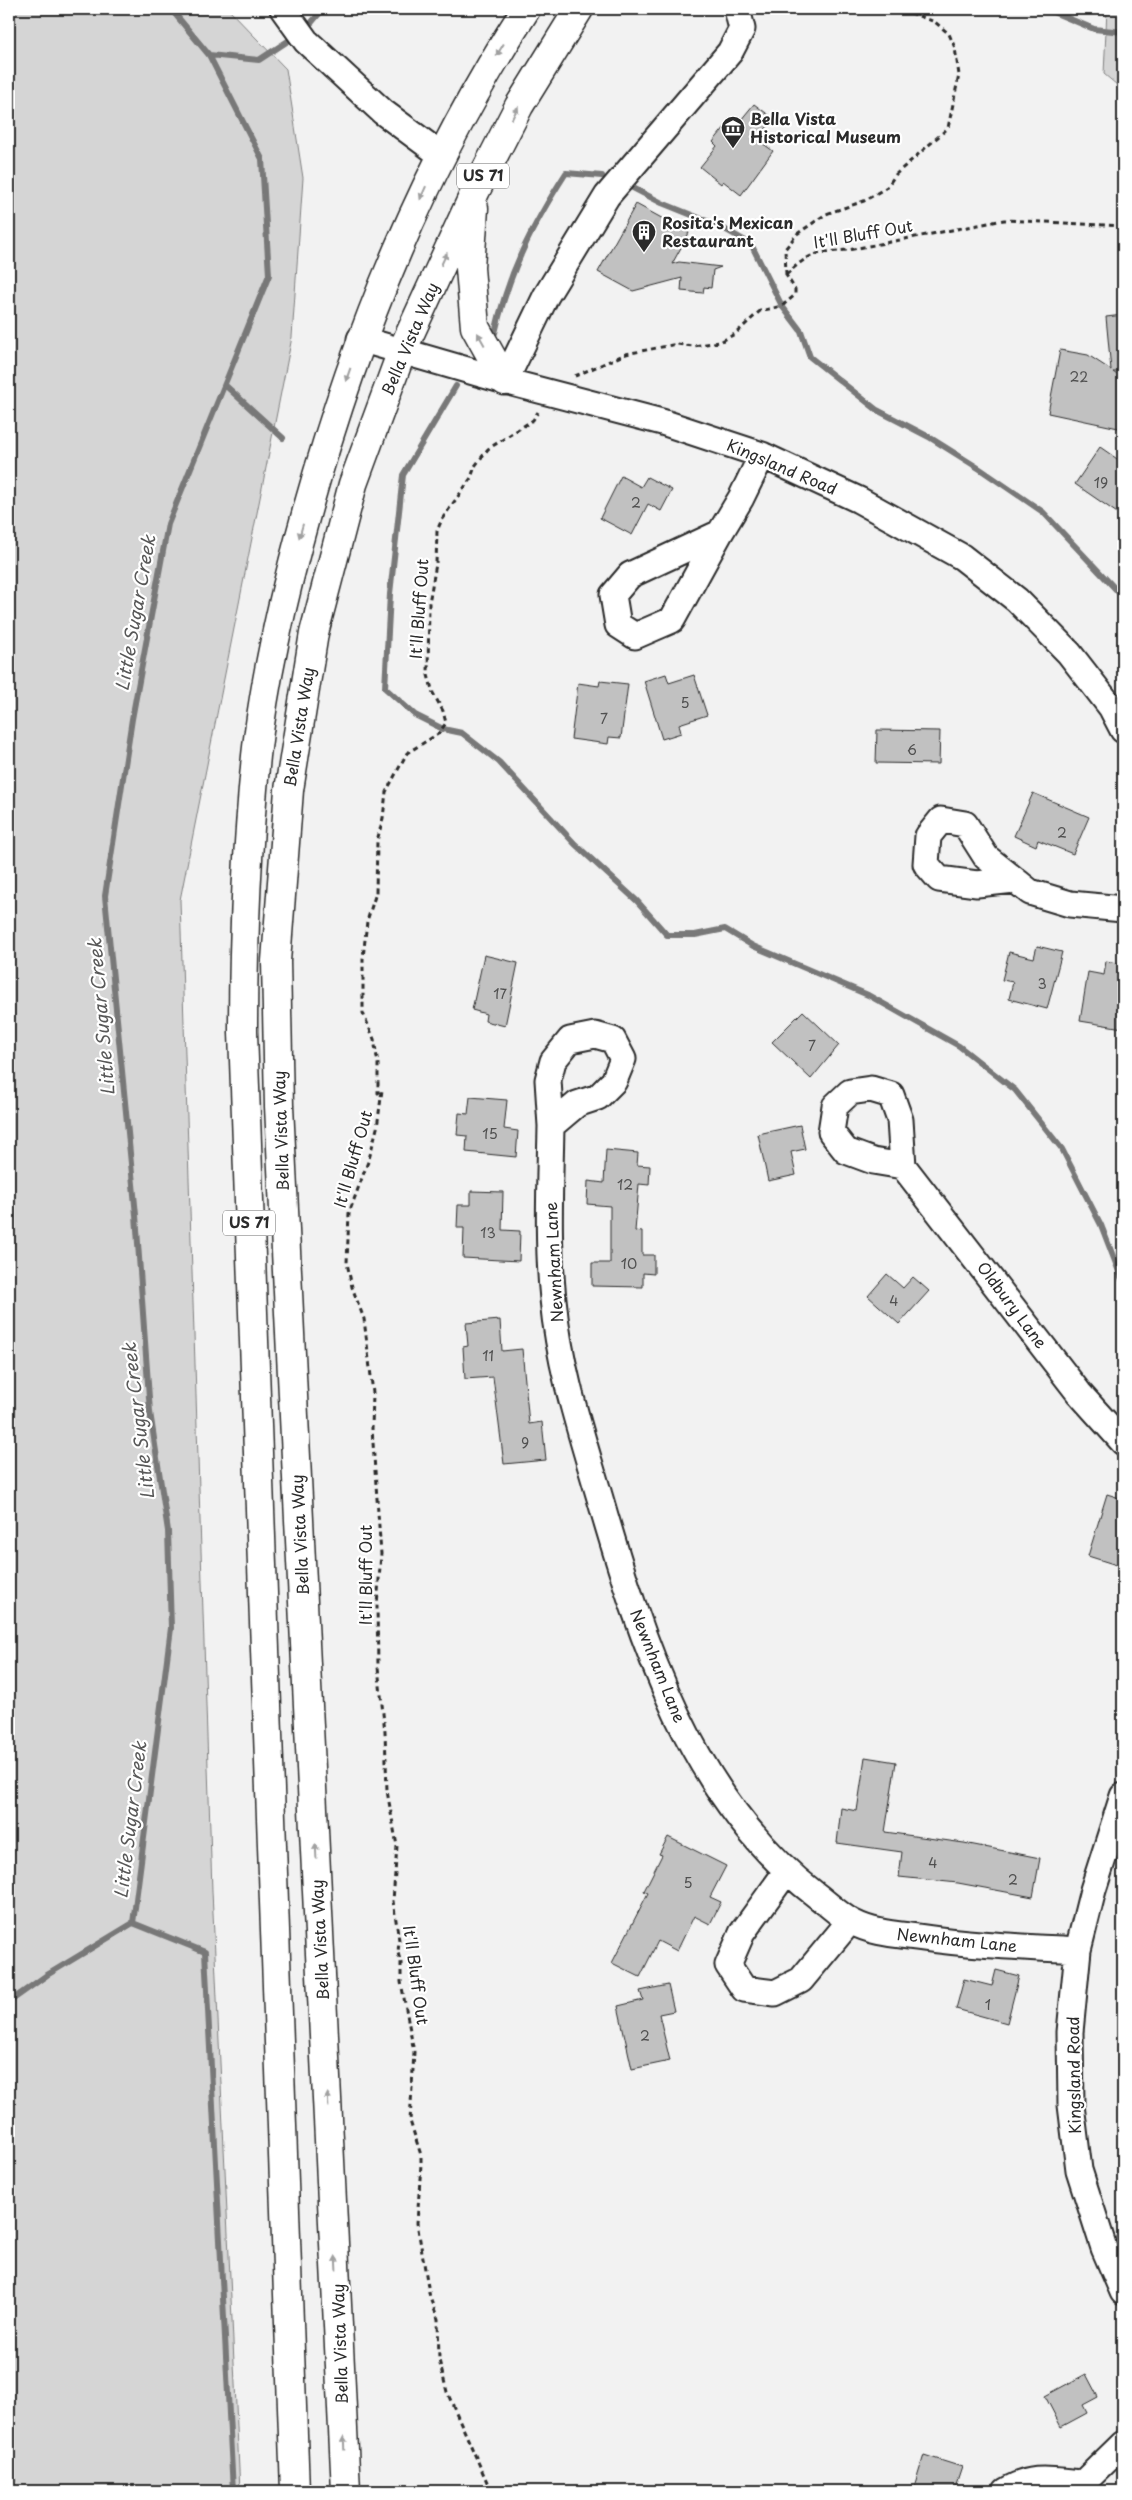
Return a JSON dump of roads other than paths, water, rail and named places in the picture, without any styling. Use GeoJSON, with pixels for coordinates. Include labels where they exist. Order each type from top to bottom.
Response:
{"type":"FeatureCollection","features":[{"type":"Feature","properties":{"kind":"main road","name":"US 71"},"geometry":{"type":"LineString","coordinates":[[295,2491],[243,1032],[244,913],[256,754],[289,572],[330,426],[360,339],[382,284],[441,155],[501,48],[526,9]]}},
{"type":"Feature","properties":{"kind":"main road","name":"Bella Vista Way"},"geometry":{"type":"LineString","coordinates":[[346,2491],[279,1106],[276,961],[289,790],[314,632],[353,484],[402,351],[476,190],[519,106],[579,9]]}},
{"type":"Feature","properties":{"kind":"main road"},"geometry":{"type":"LineString","coordinates":[[476,190],[470,268],[475,327],[505,381]]}},
{"type":"Feature","properties":{"kind":"street"},"geometry":{"type":"LineString","coordinates":[[283,9],[306,41],[348,80],[383,112],[441,155]]}},
{"type":"Feature","properties":{"kind":"street"},"geometry":{"type":"LineString","coordinates":[[505,381],[546,296],[607,196],[730,52],[742,29],[737,9]]}},
{"type":"Feature","properties":{"kind":"street","name":"Kingsland Road"},"geometry":{"type":"LineString","coordinates":[[360,339],[505,381],[662,422],[762,455],[859,500],[962,557],[1017,600],[1069,653],[1111,707],[1123,730]]}},
{"type":"Feature","properties":{"kind":"street"},"geometry":{"type":"LineString","coordinates":[[720,533],[630,575],[613,595],[618,625],[635,636],[672,620],[741,498],[762,455]]}},
{"type":"Feature","properties":{"kind":"street"},"geometry":{"type":"LineString","coordinates":[[1014,880],[1030,892],[1070,904],[1123,909]]}},
{"type":"Feature","properties":{"kind":"street","name":"Newnham Lane"},"geometry":{"type":"LineString","coordinates":[[551,1126],[552,1298],[562,1363],[620,1565],[643,1634],[699,1759],[733,1809],[786,1872],[850,1920],[871,1931],[959,1943],[1078,1950]]}},
{"type":"Feature","properties":{"kind":"street","name":"Oldbury Lane"},"geometry":{"type":"LineString","coordinates":[[903,1166],[1079,1393],[1123,1442]]}},
{"type":"Feature","properties":{"kind":"street","name":"Kingsland Road"},"geometry":{"type":"LineString","coordinates":[[1123,1796],[1093,1890],[1078,1950],[1070,2032],[1072,2104],[1079,2170],[1104,2248],[1123,2292]]}},
{"type":"Feature","properties":{"kind":"street"},"geometry":{"type":"LineString","coordinates":[[786,1872],[742,1933],[728,1965],[744,1989],[775,1993],[801,1980],[850,1920]]}},
{"type":"Feature","properties":{"kind":"street"},"geometry":{"type":"LineString","coordinates":[[1006,2491],[1022,2482],[1046,2479],[1081,2487],[1123,2444]]}},
{"type":"Feature","properties":{"kind":"waterway","name":"Little Sugar Creek"},"geometry":{"type":"LineString","coordinates":[[9,2002],[47,1975],[133,1923],[171,1628],[168,1531],[150,1412],[136,1215],[105,896],[132,719],[168,524],[269,275],[262,159],[209,55],[171,9]]}},
{"type":"Feature","properties":{"kind":"waterway"},"geometry":{"type":"LineString","coordinates":[[312,22],[323,9]]}},
{"type":"Feature","properties":{"kind":"waterway"},"geometry":{"type":"LineString","coordinates":[[1046,9],[1094,29],[1123,32]]}},
{"type":"Feature","properties":{"kind":"waterway"},"geometry":{"type":"LineString","coordinates":[[209,55],[259,60],[291,39]]}},
{"type":"Feature","properties":{"kind":"waterway"},"geometry":{"type":"LineString","coordinates":[[495,333],[507,289],[523,250],[566,173],[602,176]]}},
{"type":"Feature","properties":{"kind":"waterway"},"geometry":{"type":"LineString","coordinates":[[633,188],[662,203],[719,226],[751,244],[782,306],[801,331],[810,357],[877,410],[929,437],[1043,512],[1123,597]]}},
{"type":"Feature","properties":{"kind":"waterway"},"geometry":{"type":"LineString","coordinates":[[226,386],[283,438]]}},
{"type":"Feature","properties":{"kind":"waterway"},"geometry":{"type":"LineString","coordinates":[[456,386],[403,475],[390,594],[385,688],[415,715],[443,729],[462,733],[499,762],[575,844],[637,901],[667,935],[695,935],[725,929],[753,946],[868,995],[959,1046],[1015,1090],[1062,1149],[1101,1225],[1123,1282]]}},
{"type":"Feature","properties":{"kind":"waterway"},"geometry":{"type":"LineString","coordinates":[[133,1923],[205,1952],[233,2491]]}},
{"type":"Feature","properties":{"kind":"place","name":"Bella Vista Historical Museum"},"geometry":{"type":"Point","coordinates":[733,149]}},
{"type":"Feature","properties":{"kind":"place","name":"Rosita's Mexican Restaurant"},"geometry":{"type":"Point","coordinates":[644,253]}}]}
